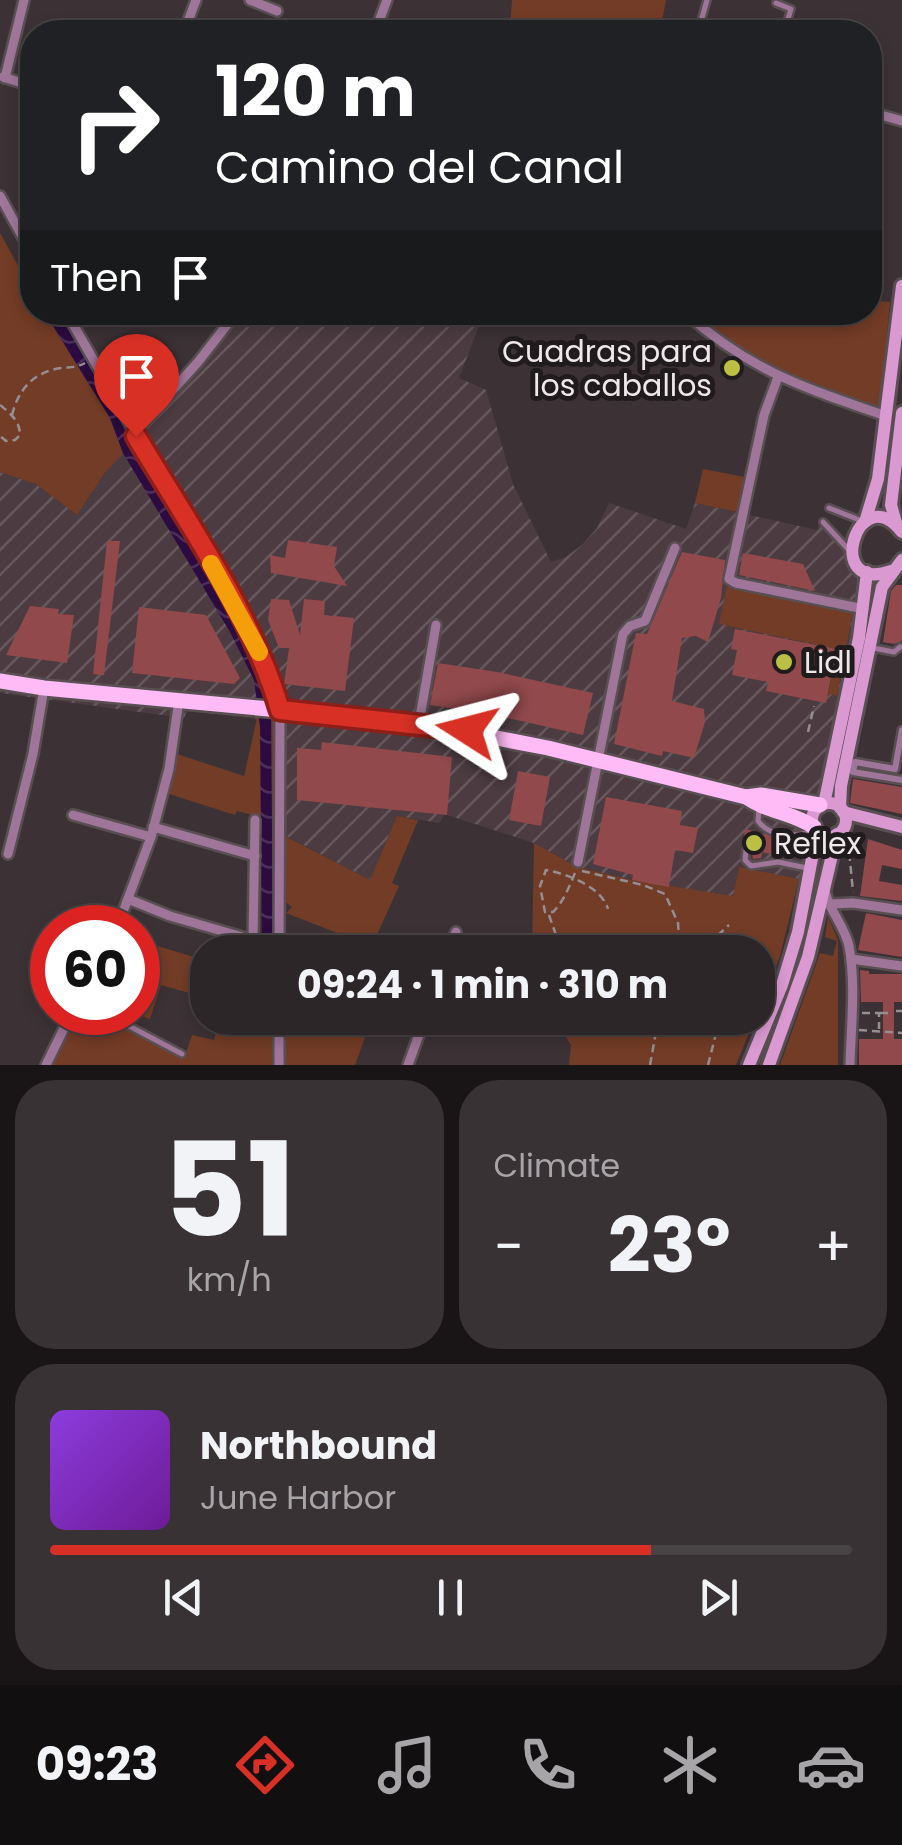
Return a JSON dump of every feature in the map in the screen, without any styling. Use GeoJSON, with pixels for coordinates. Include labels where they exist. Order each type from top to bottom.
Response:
{"type":"FeatureCollection","features":[{"type":"Feature","properties":{"kind":"main road"},"geometry":{"type":"LineString","coordinates":[[891,571],[867,572],[851,552],[853,535],[864,522],[878,479],[902,286]]}},
{"type":"Feature","properties":{"kind":"main road"},"geometry":{"type":"LineString","coordinates":[[900,529],[891,506],[902,413]]}},
{"type":"Feature","properties":{"kind":"main road"},"geometry":{"type":"LineString","coordinates":[[864,522],[881,519],[900,529]]}},
{"type":"Feature","properties":{"kind":"main road"},"geometry":{"type":"LineString","coordinates":[[769,1065],[808,957],[825,886],[843,834],[842,810],[882,586],[902,560]]}},
{"type":"Feature","properties":{"kind":"main road"},"geometry":{"type":"LineString","coordinates":[[749,1065],[782,985],[798,932],[812,869],[812,818],[822,804],[864,609],[867,572]]}},
{"type":"Feature","properties":{"kind":"main road"},"geometry":{"type":"LineString","coordinates":[[0,681],[418,723],[598,760],[754,813],[793,814],[827,836],[886,824]]}},
{"type":"Feature","properties":{"kind":"main road"},"geometry":{"type":"LineString","coordinates":[[754,813],[761,795],[822,804],[902,827]]}},
{"type":"Feature","properties":{"kind":"street"},"geometry":{"type":"LineString","coordinates":[[3,77],[24,0]]}},
{"type":"Feature","properties":{"kind":"street"},"geometry":{"type":"LineString","coordinates":[[250,0],[278,11]]}},
{"type":"Feature","properties":{"kind":"street"},"geometry":{"type":"LineString","coordinates":[[0,196],[20,232]]}},
{"type":"Feature","properties":{"kind":"street"},"geometry":{"type":"LineString","coordinates":[[73,325],[248,629],[268,671],[280,710],[279,935]]}},
{"type":"Feature","properties":{"kind":"street"},"geometry":{"type":"LineString","coordinates":[[134,433],[226,325]]}},
{"type":"Feature","properties":{"kind":"street"},"geometry":{"type":"LineString","coordinates":[[698,325],[714,340],[778,378],[886,416]]}},
{"type":"Feature","properties":{"kind":"street"},"geometry":{"type":"LineString","coordinates":[[778,378],[760,432],[729,579],[864,609]]}},
{"type":"Feature","properties":{"kind":"street"},"geometry":{"type":"LineString","coordinates":[[577,866],[623,634],[630,626],[645,621],[675,548]]}},
{"type":"Feature","properties":{"kind":"street"},"geometry":{"type":"LineString","coordinates":[[418,723],[436,626]]}},
{"type":"Feature","properties":{"kind":"street"},"geometry":{"type":"LineString","coordinates":[[8,854],[33,754],[44,688]]}},
{"type":"Feature","properties":{"kind":"street"},"geometry":{"type":"LineString","coordinates":[[126,905],[169,769],[179,700]]}},
{"type":"Feature","properties":{"kind":"street"},"geometry":{"type":"LineString","coordinates":[[902,730],[895,769],[855,762],[853,772],[902,780]]}},
{"type":"Feature","properties":{"kind":"street"},"geometry":{"type":"LineString","coordinates":[[73,814],[255,856]]}},
{"type":"Feature","properties":{"kind":"street"},"geometry":{"type":"LineString","coordinates":[[128,899],[249,940],[254,938],[255,820]]}},
{"type":"Feature","properties":{"kind":"street"},"geometry":{"type":"LineString","coordinates":[[825,886],[825,896],[846,934],[851,959],[850,1065]]}},
{"type":"Feature","properties":{"kind":"street"},"geometry":{"type":"LineString","coordinates":[[832,904],[853,902],[902,910]]}},
{"type":"Feature","properties":{"kind":"street"},"geometry":{"type":"LineString","coordinates":[[851,959],[902,966]]}},
{"type":"Feature","properties":{"kind":"street"},"geometry":{"type":"LineString","coordinates":[[46,1065],[61,1035]]}},
{"type":"Feature","properties":{"kind":"street"},"geometry":{"type":"LineString","coordinates":[[279,1035],[280,1065]]}},
{"type":"Feature","properties":{"kind":"street"},"geometry":{"type":"LineString","coordinates":[[408,1065],[419,1035]]}},
{"type":"Feature","properties":{"kind":"lane"},"geometry":{"type":"LineString","coordinates":[[776,3],[791,9],[788,20]]}},
{"type":"Feature","properties":{"kind":"lane"},"geometry":{"type":"LineString","coordinates":[[830,508],[864,522]]}},
{"type":"Feature","properties":{"kind":"lane"},"geometry":{"type":"LineString","coordinates":[[823,522],[851,552]]}},
{"type":"Feature","properties":{"kind":"lane"},"geometry":{"type":"LineString","coordinates":[[870,647],[894,652],[900,647]]}},
{"type":"Feature","properties":{"kind":"lane"},"geometry":{"type":"LineString","coordinates":[[754,813],[766,830],[777,835],[802,836],[815,829]]}},
{"type":"Feature","properties":{"kind":"lane"},"geometry":{"type":"LineString","coordinates":[[746,850],[745,860],[750,866],[772,863],[812,869]]}},
{"type":"Feature","properties":{"kind":"lane"},"geometry":{"type":"LineString","coordinates":[[772,863],[773,854]]}},
{"type":"Feature","properties":{"kind":"lane"},"geometry":{"type":"LineString","coordinates":[[148,1035],[182,1054]]}},
{"type":"Feature","properties":{"kind":"path"},"geometry":{"type":"LineString","coordinates":[[12,415],[17,397],[32,380],[58,368],[77,368],[89,361]]}},
{"type":"Feature","properties":{"kind":"path"},"geometry":{"type":"LineString","coordinates":[[0,405],[20,427],[15,440],[6,441],[0,436]]}},
{"type":"Feature","properties":{"kind":"path"},"geometry":{"type":"LineString","coordinates":[[808,732],[814,706]]}},
{"type":"Feature","properties":{"kind":"path"},"geometry":{"type":"LineString","coordinates":[[843,834],[853,902]]}},
{"type":"Feature","properties":{"kind":"path"},"geometry":{"type":"LineString","coordinates":[[548,914],[560,906],[577,866],[664,894],[678,923],[679,935]]}},
{"type":"Feature","properties":{"kind":"path"},"geometry":{"type":"LineString","coordinates":[[556,935],[542,900],[543,872],[550,870],[594,888],[608,909]]}},
{"type":"Feature","properties":{"kind":"path"},"geometry":{"type":"LineString","coordinates":[[720,935],[728,925]]}},
{"type":"Feature","properties":{"kind":"path"},"geometry":{"type":"LineString","coordinates":[[851,1013],[902,1011]]}},
{"type":"Feature","properties":{"kind":"path"},"geometry":{"type":"LineString","coordinates":[[878,1014],[878,1030]]}},
{"type":"Feature","properties":{"kind":"path"},"geometry":{"type":"LineString","coordinates":[[851,1030],[902,1033]]}},
{"type":"Feature","properties":{"kind":"path"},"geometry":{"type":"LineString","coordinates":[[650,1065],[655,1035]]}},
{"type":"Feature","properties":{"kind":"path"},"geometry":{"type":"LineString","coordinates":[[708,1065],[716,1035]]}},
{"type":"Feature","properties":{"kind":"shaded area"},"geometry":{"type":"Polygon","coordinates":[[[512,0],[666,0],[662,20],[511,20],[512,0]]]}},
{"type":"Feature","properties":{"kind":"shaded area"},"geometry":{"type":"Polygon","coordinates":[[[0,233],[20,269],[20,325],[52,325],[110,418],[123,453],[77,515],[36,484],[0,472],[0,233]]]}},
{"type":"Feature","properties":{"kind":"shaded area"},"geometry":{"type":"Polygon","coordinates":[[[882,301],[890,302],[880,407],[780,371],[707,325],[882,325],[882,301]]]}},
{"type":"Feature","properties":{"kind":"shaded area"},"geometry":{"type":"Polygon","coordinates":[[[231,325],[479,325],[459,378],[486,390],[513,484],[551,562],[583,544],[597,528],[609,503],[686,529],[695,503],[817,530],[820,521],[832,528],[867,572],[859,638],[816,808],[804,835],[809,847],[804,881],[739,867],[733,897],[632,880],[577,867],[534,843],[444,814],[440,823],[397,816],[370,880],[284,835],[275,836],[275,721],[187,711],[184,718],[0,693],[0,472],[36,484],[77,515],[123,453],[120,445],[144,429],[231,325]]]}},
{"type":"Feature","properties":{"kind":"shaded area"},"geometry":{"type":"Polygon","coordinates":[[[703,469],[744,477],[737,512],[695,503],[703,469]]]}},
{"type":"Feature","properties":{"kind":"shaded area"},"geometry":{"type":"Polygon","coordinates":[[[727,586],[853,612],[837,696],[830,694],[827,699],[837,649],[719,624],[727,586]]]}},
{"type":"Feature","properties":{"kind":"shaded area"},"geometry":{"type":"Polygon","coordinates":[[[257,718],[275,721],[276,935],[262,935],[261,817],[237,811],[235,815],[166,793],[174,753],[244,776],[257,718]]]}},
{"type":"Feature","properties":{"kind":"shaded area"},"geometry":{"type":"Polygon","coordinates":[[[397,816],[418,820],[392,883],[399,886],[377,935],[342,935],[286,913],[292,907],[284,901],[283,835],[370,880],[397,816]]]}},
{"type":"Feature","properties":{"kind":"shaded area"},"geometry":{"type":"Polygon","coordinates":[[[534,843],[577,867],[733,896],[739,867],[799,879],[775,969],[775,935],[532,935],[534,843]]]}},
{"type":"Feature","properties":{"kind":"shaded area"},"geometry":{"type":"Polygon","coordinates":[[[828,917],[838,940],[838,1065],[780,1065],[820,953],[833,956],[837,941],[825,937],[828,917]]]}},
{"type":"Feature","properties":{"kind":"shaded area"},"geometry":{"type":"Polygon","coordinates":[[[160,947],[190,956],[190,993],[161,985],[160,988],[160,947]]]}},
{"type":"Feature","properties":{"kind":"shaded area"},"geometry":{"type":"Polygon","coordinates":[[[67,1035],[139,1035],[185,1056],[192,1035],[214,1040],[215,1035],[276,1035],[277,1065],[53,1065],[67,1035]]]}},
{"type":"Feature","properties":{"kind":"shaded area"},"geometry":{"type":"Polygon","coordinates":[[[284,1035],[366,1035],[355,1065],[285,1065],[284,1035]]]}},
{"type":"Feature","properties":{"kind":"shaded area"},"geometry":{"type":"Polygon","coordinates":[[[565,1035],[748,1035],[736,1065],[569,1065],[571,1045],[565,1035]]]}},
{"type":"Feature","properties":{"kind":"water"},"geometry":{"type":"Polygon","coordinates":[[[52,325],[68,325],[131,442],[138,447],[263,665],[271,700],[273,935],[262,935],[260,727],[254,680],[230,632],[123,453],[110,418],[52,325]]]}},
{"type":"Feature","properties":{"kind":"building"},"geometry":{"type":"Polygon","coordinates":[[[288,540],[337,547],[334,566],[347,586],[271,573],[270,555],[285,558],[288,540]]]}},
{"type":"Feature","properties":{"kind":"building"},"geometry":{"type":"Polygon","coordinates":[[[107,541],[120,541],[104,675],[93,674],[107,541]]]}},
{"type":"Feature","properties":{"kind":"building"},"geometry":{"type":"Polygon","coordinates":[[[682,552],[725,560],[721,598],[708,642],[696,636],[682,638],[672,701],[704,709],[705,722],[694,758],[663,751],[662,756],[614,744],[636,633],[647,634],[682,552]]]}},
{"type":"Feature","properties":{"kind":"building"},"geometry":{"type":"Polygon","coordinates":[[[743,553],[803,564],[815,591],[739,575],[743,553]]]}},
{"type":"Feature","properties":{"kind":"building"},"geometry":{"type":"Polygon","coordinates":[[[902,585],[902,641],[894,644],[883,642],[891,591],[902,585]]]}},
{"type":"Feature","properties":{"kind":"building"},"geometry":{"type":"Polygon","coordinates":[[[271,599],[289,600],[300,635],[304,599],[325,601],[324,615],[354,618],[345,691],[284,684],[289,648],[279,648],[268,620],[271,599]]]}},
{"type":"Feature","properties":{"kind":"building"},"geometry":{"type":"Polygon","coordinates":[[[30,606],[74,615],[67,663],[6,655],[30,606]]]}},
{"type":"Feature","properties":{"kind":"building"},"geometry":{"type":"Polygon","coordinates":[[[139,607],[206,615],[240,678],[234,684],[132,673],[139,607]]]}},
{"type":"Feature","properties":{"kind":"building","name":"Lidl"},"geometry":{"type":"Polygon","coordinates":[[[735,629],[836,649],[826,703],[766,691],[768,682],[732,675],[737,650],[731,649],[735,629]]]}},
{"type":"Feature","properties":{"kind":"building"},"geometry":{"type":"Polygon","coordinates":[[[438,663],[593,693],[583,735],[430,705],[438,663]]]}},
{"type":"Feature","properties":{"kind":"building"},"geometry":{"type":"Polygon","coordinates":[[[322,742],[452,757],[447,815],[297,800],[297,748],[321,750],[322,742]]]}},
{"type":"Feature","properties":{"kind":"building"},"geometry":{"type":"Polygon","coordinates":[[[518,771],[550,777],[541,826],[509,820],[518,771]]]}},
{"type":"Feature","properties":{"kind":"building"},"geometry":{"type":"Polygon","coordinates":[[[853,779],[902,787],[902,814],[850,803],[853,779]]]}},
{"type":"Feature","properties":{"kind":"building"},"geometry":{"type":"Polygon","coordinates":[[[606,797],[682,811],[680,825],[698,828],[693,853],[675,850],[669,887],[632,880],[633,875],[593,864],[606,797]]]}},
{"type":"Feature","properties":{"kind":"building"},"geometry":{"type":"Polygon","coordinates":[[[745,829],[797,843],[793,859],[762,852],[761,858],[753,859],[751,847],[743,845],[745,829]]]}},
{"type":"Feature","properties":{"kind":"building"},"geometry":{"type":"Polygon","coordinates":[[[868,839],[902,850],[902,869],[882,865],[879,881],[902,885],[902,901],[860,896],[868,839]]]}},
{"type":"Feature","properties":{"kind":"building"},"geometry":{"type":"Polygon","coordinates":[[[866,913],[902,920],[902,957],[858,950],[866,913]]]}},
{"type":"Feature","properties":{"kind":"building"},"geometry":{"type":"Polygon","coordinates":[[[860,970],[869,974],[902,974],[902,1002],[894,1002],[894,1039],[902,1039],[902,1065],[859,1065],[859,1039],[883,1039],[883,1002],[861,1002],[860,970]]]}},
{"type":"Feature","properties":{"kind":"slow traffic"},"geometry":{"type":"LineString","coordinates":[[211,564],[259,652]]}},
{"type":"Feature","properties":{"kind":"place","name":"Cuadras para los caballos"},"geometry":{"type":"Point","coordinates":[732,368]}},
{"type":"Feature","properties":{"kind":"place","name":"Lidl"},"geometry":{"type":"Point","coordinates":[784,662]}},
{"type":"Feature","properties":{"kind":"place","name":"Reflex"},"geometry":{"type":"Point","coordinates":[754,843]}},
{"type":"Feature","properties":{"kind":"route"},"geometry":{"type":"LineString","coordinates":[[136,436],[248,629],[268,671],[280,710],[467,730]]}}]}
